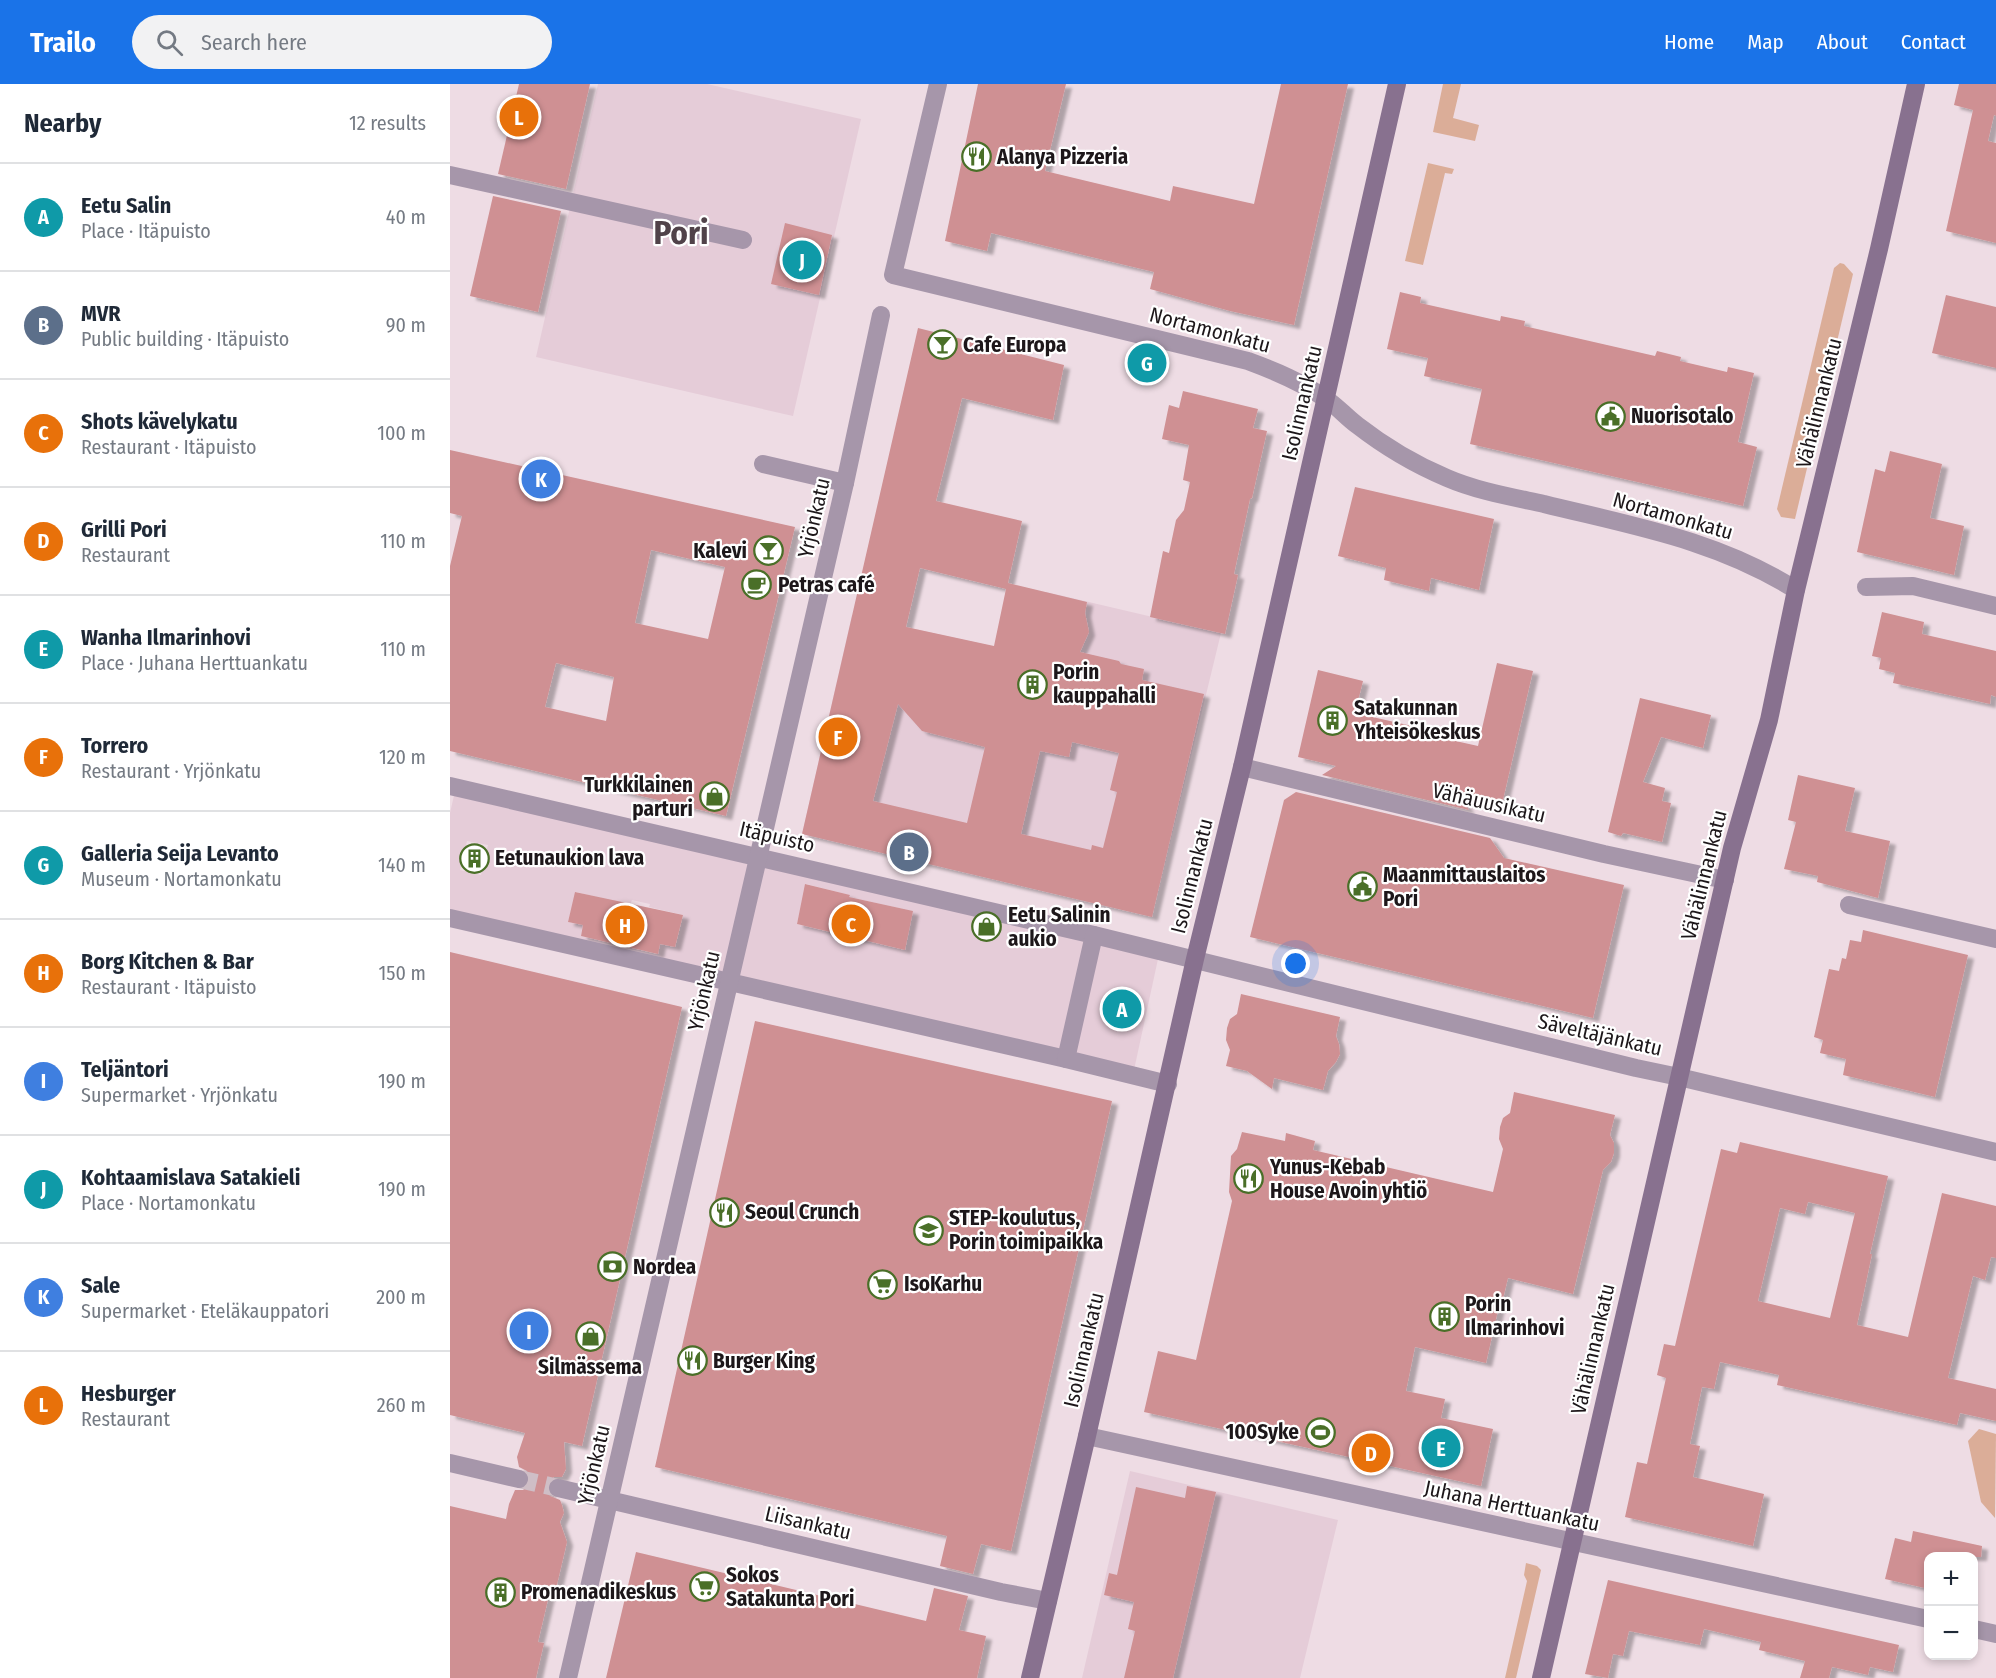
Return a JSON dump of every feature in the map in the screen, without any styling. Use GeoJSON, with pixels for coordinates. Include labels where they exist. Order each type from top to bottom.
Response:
{"type":"FeatureCollection","features":[{"type":"Feature","properties":{"kind":"main road","name":"Isolinnankatu"},"geometry":{"type":"LineString","coordinates":[[1030,1678],[1195,959],[1242,767],[1397,84]]}},
{"type":"Feature","properties":{"kind":"main road","name":"Vähälinnankatu"},"geometry":{"type":"LineString","coordinates":[[1541,1678],[1732,848],[1769,720],[1796,590],[1879,249],[1916,84]]}},
{"type":"Feature","properties":{"kind":"street","name":"Nortamonkatu"},"geometry":{"type":"LineString","coordinates":[[938,84],[893,275],[1248,361],[1284,375],[1326,398],[1358,426],[1407,458],[1448,479],[1491,492],[1678,536],[1735,557],[1796,590]]}},
{"type":"Feature","properties":{"kind":"street"},"geometry":{"type":"LineString","coordinates":[[450,175],[743,240]]}},
{"type":"Feature","properties":{"kind":"street","name":"Yrjönkatu"},"geometry":{"type":"LineString","coordinates":[[568,1678],[845,483],[881,315]]}},
{"type":"Feature","properties":{"kind":"street"},"geometry":{"type":"LineString","coordinates":[[763,465],[845,483]]}},
{"type":"Feature","properties":{"kind":"street"},"geometry":{"type":"LineString","coordinates":[[1866,587],[1913,586],[1996,606]]}},
{"type":"Feature","properties":{"kind":"street","name":"Vähäuusikatu"},"geometry":{"type":"LineString","coordinates":[[1242,767],[1570,846],[1725,880]]}},
{"type":"Feature","properties":{"kind":"street","name":"Itäpuisto"},"geometry":{"type":"LineString","coordinates":[[450,786],[1195,959]]}},
{"type":"Feature","properties":{"kind":"street"},"geometry":{"type":"LineString","coordinates":[[1849,904],[1996,939]]}},
{"type":"Feature","properties":{"kind":"street"},"geometry":{"type":"LineString","coordinates":[[450,918],[1168,1084]]}},
{"type":"Feature","properties":{"kind":"street"},"geometry":{"type":"LineString","coordinates":[[1066,1059],[1094,935]]}},
{"type":"Feature","properties":{"kind":"street","name":"Säveltäjänkatu"},"geometry":{"type":"LineString","coordinates":[[1195,959],[1636,1068],[1996,1152]]}},
{"type":"Feature","properties":{"kind":"street","name":"Juhana Herttuankatu"},"geometry":{"type":"LineString","coordinates":[[1087,1436],[1924,1618]]}},
{"type":"Feature","properties":{"kind":"street"},"geometry":{"type":"LineString","coordinates":[[450,1463],[519,1479]]}},
{"type":"Feature","properties":{"kind":"street","name":"Liisankatu"},"geometry":{"type":"LineString","coordinates":[[558,1488],[1048,1601]]}},
{"type":"Feature","properties":{"kind":"street"},"geometry":{"type":"LineString","coordinates":[[1978,1630],[1996,1634]]}},
{"type":"Feature","properties":{"kind":"shaded area"},"geometry":{"type":"Polygon","coordinates":[[[598,84],[707,84],[861,119],[793,416],[536,357],[598,84]]]}},
{"type":"Feature","properties":{"kind":"shaded area"},"geometry":{"type":"Polygon","coordinates":[[[1443,84],[1461,84],[1453,118],[1479,125],[1475,141],[1433,132],[1443,84]]]}},
{"type":"Feature","properties":{"kind":"shaded area"},"geometry":{"type":"Polygon","coordinates":[[[1428,163],[1454,169],[1452,174],[1445,173],[1423,265],[1405,261],[1428,163]]]}},
{"type":"Feature","properties":{"kind":"shaded area"},"geometry":{"type":"Polygon","coordinates":[[[1840,263],[1844,264],[1853,274],[1795,519],[1781,517],[1777,509],[1834,268],[1840,263]]]}},
{"type":"Feature","properties":{"kind":"shaded area"},"geometry":{"type":"Polygon","coordinates":[[[1046,592],[1221,633],[1152,917],[802,834],[852,615],[1031,655],[1046,592]]]}},
{"type":"Feature","properties":{"kind":"shaded area","name":"Eetu Salinin aukio"},"geometry":{"type":"Polygon","coordinates":[[[456,787],[1158,959],[1134,1070],[450,918],[450,813],[456,787]],[[467,841],[460,870],[481,875],[488,845],[467,841]],[[806,884],[797,924],[905,950],[912,911],[849,897],[849,895],[806,884]],[[576,892],[568,922],[583,925],[581,936],[657,954],[660,944],[675,947],[683,915],[649,907],[650,904],[632,900],[630,905],[576,892]]]}},
{"type":"Feature","properties":{"kind":"shaded area"},"geometry":{"type":"Polygon","coordinates":[[[1979,1429],[1996,1434],[1995,1518],[1981,1502],[1968,1441],[1979,1429]]]}},
{"type":"Feature","properties":{"kind":"shaded area"},"geometry":{"type":"Polygon","coordinates":[[[1130,1471],[1338,1520],[1300,1678],[1082,1678],[1130,1471]]]}},
{"type":"Feature","properties":{"kind":"shaded area"},"geometry":{"type":"Polygon","coordinates":[[[1526,1563],[1537,1566],[1541,1570],[1516,1678],[1505,1678],[1527,1581],[1524,1575],[1526,1563]]]}},
{"type":"Feature","properties":{"kind":"building"},"geometry":{"type":"Polygon","coordinates":[[[519,84],[590,84],[566,189],[498,174],[519,84]]]}},
{"type":"Feature","properties":{"kind":"building"},"geometry":{"type":"Polygon","coordinates":[[[978,84],[1066,84],[1045,171],[1170,201],[1173,186],[1254,204],[1281,84],[1348,84],[1294,325],[1230,311],[1150,289],[1154,272],[991,233],[987,251],[945,241],[978,84]]]}},
{"type":"Feature","properties":{"kind":"building"},"geometry":{"type":"Polygon","coordinates":[[[1959,84],[1996,84],[1996,116],[1994,115],[1988,141],[1996,143],[1996,243],[1946,231],[1973,110],[1954,105],[1959,84]]]}},
{"type":"Feature","properties":{"kind":"building"},"geometry":{"type":"Polygon","coordinates":[[[493,196],[561,211],[538,312],[470,296],[493,196]]]}},
{"type":"Feature","properties":{"kind":"building"},"geometry":{"type":"Polygon","coordinates":[[[785,223],[832,235],[819,295],[771,284],[785,223]]]}},
{"type":"Feature","properties":{"kind":"building","name":"Nuorisotalo"},"geometry":{"type":"Polygon","coordinates":[[[1400,292],[1421,297],[1420,303],[1500,321],[1501,316],[1525,321],[1524,326],[1655,356],[1657,351],[1681,357],[1680,361],[1727,372],[1728,367],[1754,373],[1738,442],[1757,447],[1743,506],[1470,444],[1482,389],[1424,376],[1428,358],[1387,349],[1400,292]]]}},
{"type":"Feature","properties":{"kind":"building"},"geometry":{"type":"Polygon","coordinates":[[[1946,295],[1996,307],[1996,368],[1932,353],[1946,295]]]}},
{"type":"Feature","properties":{"kind":"building"},"geometry":{"type":"Polygon","coordinates":[[[918,328],[1064,365],[1053,420],[962,398],[936,501],[1022,521],[1008,583],[1087,602],[1085,613],[1089,632],[1080,652],[1144,669],[1142,680],[1204,694],[1152,917],[802,834],[918,328]],[[920,568],[906,627],[994,646],[1006,589],[920,568]],[[898,704],[873,801],[967,823],[985,747],[922,731],[898,704]],[[1072,742],[1069,757],[1040,751],[1021,834],[1091,850],[1092,845],[1103,848],[1117,792],[1110,790],[1119,753],[1072,742]]]}},
{"type":"Feature","properties":{"kind":"building"},"geometry":{"type":"Polygon","coordinates":[[[1183,391],[1258,409],[1253,428],[1267,431],[1234,574],[1238,575],[1225,634],[1150,617],[1163,551],[1169,553],[1176,520],[1184,510],[1190,482],[1183,480],[1189,445],[1162,439],[1169,405],[1179,408],[1183,391]]]}},
{"type":"Feature","properties":{"kind":"building"},"geometry":{"type":"Polygon","coordinates":[[[450,450],[795,527],[726,816],[450,751],[450,566],[462,516],[450,513],[450,450]],[[651,550],[635,623],[708,639],[725,567],[651,550]],[[556,663],[545,707],[606,721],[614,677],[556,663]]]}},
{"type":"Feature","properties":{"kind":"building"},"geometry":{"type":"Polygon","coordinates":[[[1890,451],[1942,464],[1930,518],[1964,526],[1954,575],[1857,552],[1875,469],[1885,472],[1890,451]]]}},
{"type":"Feature","properties":{"kind":"building"},"geometry":{"type":"Polygon","coordinates":[[[1355,487],[1494,519],[1479,590],[1431,578],[1429,591],[1384,580],[1386,568],[1338,556],[1355,487]]]}},
{"type":"Feature","properties":{"kind":"building"},"geometry":{"type":"Polygon","coordinates":[[[1882,612],[1924,622],[1922,634],[1996,651],[1996,697],[1991,695],[1990,704],[1893,683],[1895,673],[1879,669],[1881,658],[1872,656],[1882,612]]]}},
{"type":"Feature","properties":{"kind":"building"},"geometry":{"type":"Polygon","coordinates":[[[1497,663],[1533,671],[1502,804],[1457,794],[1469,810],[1322,775],[1336,766],[1298,757],[1318,670],[1363,681],[1355,713],[1425,729],[1424,734],[1478,746],[1497,663]]]}},
{"type":"Feature","properties":{"kind":"building"},"geometry":{"type":"Polygon","coordinates":[[[1640,698],[1711,715],[1703,748],[1661,737],[1643,782],[1665,788],[1662,801],[1671,803],[1662,842],[1608,832],[1640,698]]]}},
{"type":"Feature","properties":{"kind":"building"},"geometry":{"type":"Polygon","coordinates":[[[1798,775],[1855,788],[1845,831],[1890,841],[1878,898],[1817,882],[1818,876],[1784,869],[1796,822],[1788,820],[1798,775]]]}},
{"type":"Feature","properties":{"kind":"building"},"geometry":{"type":"Polygon","coordinates":[[[1296,792],[1490,838],[1504,858],[1624,885],[1593,1018],[1250,937],[1284,800],[1296,792]]]}},
{"type":"Feature","properties":{"kind":"building"},"geometry":{"type":"Polygon","coordinates":[[[805,884],[850,895],[849,897],[913,911],[905,950],[797,924],[805,884]]]}},
{"type":"Feature","properties":{"kind":"building"},"geometry":{"type":"Polygon","coordinates":[[[575,892],[683,915],[675,947],[660,944],[658,954],[581,936],[583,925],[568,922],[575,892]]]}},
{"type":"Feature","properties":{"kind":"building"},"geometry":{"type":"Polygon","coordinates":[[[1863,930],[1968,955],[1935,1097],[1843,1075],[1846,1059],[1820,1053],[1823,1040],[1814,1037],[1829,969],[1839,971],[1842,958],[1846,959],[1850,940],[1861,942],[1863,930]]]}},
{"type":"Feature","properties":{"kind":"building"},"geometry":{"type":"Polygon","coordinates":[[[450,952],[682,1007],[582,1446],[564,1442],[566,1469],[562,1477],[554,1477],[547,1486],[550,1496],[560,1500],[562,1505],[564,1513],[560,1522],[567,1542],[555,1593],[550,1591],[538,1642],[544,1643],[536,1678],[450,1678],[450,1506],[506,1519],[515,1490],[523,1490],[530,1481],[527,1471],[519,1467],[517,1457],[525,1433],[450,1415],[450,952]]]}},
{"type":"Feature","properties":{"kind":"building"},"geometry":{"type":"Polygon","coordinates":[[[1241,994],[1340,1017],[1336,1036],[1340,1054],[1328,1071],[1323,1090],[1274,1078],[1272,1089],[1247,1071],[1226,1066],[1230,1050],[1226,1040],[1227,1028],[1230,1019],[1237,1014],[1241,994]]]}},
{"type":"Feature","properties":{"kind":"building","name":"IsoKarhu"},"geometry":{"type":"Polygon","coordinates":[[[755,1021],[1112,1101],[1011,1551],[981,1544],[973,1574],[940,1566],[947,1536],[655,1467],[755,1021]]]}},
{"type":"Feature","properties":{"kind":"building"},"geometry":{"type":"Polygon","coordinates":[[[1514,1092],[1615,1115],[1610,1135],[1614,1143],[1614,1153],[1611,1162],[1603,1170],[1573,1294],[1508,1278],[1486,1363],[1415,1347],[1406,1391],[1445,1399],[1441,1418],[1493,1429],[1481,1486],[1144,1412],[1158,1351],[1196,1360],[1232,1201],[1229,1192],[1231,1156],[1237,1149],[1242,1132],[1285,1141],[1286,1133],[1315,1141],[1313,1150],[1493,1192],[1503,1149],[1499,1139],[1500,1127],[1503,1118],[1510,1113],[1514,1092]]]}},
{"type":"Feature","properties":{"kind":"building"},"geometry":{"type":"Polygon","coordinates":[[[1740,1142],[1888,1176],[1857,1325],[1908,1337],[1942,1193],[1996,1206],[1996,1258],[1991,1257],[1985,1280],[1973,1276],[1948,1378],[1996,1389],[1996,1421],[1960,1413],[1957,1425],[1777,1385],[1779,1375],[1720,1362],[1714,1389],[1702,1387],[1690,1444],[1700,1446],[1693,1477],[1764,1494],[1753,1546],[1625,1517],[1637,1462],[1647,1464],[1666,1378],[1657,1375],[1664,1344],[1675,1346],[1721,1149],[1737,1153],[1740,1142]],[[1808,1202],[1805,1214],[1780,1208],[1758,1301],[1830,1318],[1855,1213],[1808,1202]]]}},
{"type":"Feature","properties":{"kind":"building"},"geometry":{"type":"Polygon","coordinates":[[[1187,1486],[1216,1492],[1173,1678],[1124,1678],[1135,1631],[1128,1629],[1134,1602],[1104,1595],[1109,1573],[1117,1575],[1136,1487],[1185,1498],[1187,1486]]]}},
{"type":"Feature","properties":{"kind":"building"},"geometry":{"type":"Polygon","coordinates":[[[1913,1531],[1982,1546],[1981,1557],[1978,1557],[1978,1552],[1924,1552],[1924,1588],[1885,1579],[1895,1538],[1911,1542],[1913,1531]]]}},
{"type":"Feature","properties":{"kind":"building","name":"Sokos Satakunta Pori"},"geometry":{"type":"Polygon","coordinates":[[[636,1552],[926,1621],[934,1588],[968,1596],[959,1630],[986,1636],[977,1678],[606,1678],[636,1552]]]}},
{"type":"Feature","properties":{"kind":"building"},"geometry":{"type":"Polygon","coordinates":[[[1608,1580],[1899,1645],[1893,1672],[1870,1667],[1868,1675],[1832,1667],[1829,1678],[1800,1678],[1805,1661],[1759,1650],[1761,1642],[1704,1629],[1700,1645],[1629,1631],[1623,1656],[1613,1654],[1608,1678],[1585,1674],[1608,1580]]]}},
{"type":"Feature","properties":{"kind":"tunnel"},"geometry":{"type":"LineString","coordinates":[[519,1479],[558,1488]]}},
{"type":"Feature","properties":{"kind":"place","name":"Hesburger"},"geometry":{"type":"Point","coordinates":[519,117]}},
{"type":"Feature","properties":{"kind":"place","name":"Alanya Pizzeria"},"geometry":{"type":"Point","coordinates":[976,157]}},
{"type":"Feature","properties":{"kind":"place","name":"Kohtaamislava Satakieli"},"geometry":{"type":"Point","coordinates":[802,260]}},
{"type":"Feature","properties":{"kind":"place","name":"Cafe Europa"},"geometry":{"type":"Point","coordinates":[942,345]}},
{"type":"Feature","properties":{"kind":"place","name":"Galleria Seija Levanto"},"geometry":{"type":"Point","coordinates":[1147,363]}},
{"type":"Feature","properties":{"kind":"place","name":"Nuorisotalo"},"geometry":{"type":"Point","coordinates":[1610,416]}},
{"type":"Feature","properties":{"kind":"place","name":"Sale"},"geometry":{"type":"Point","coordinates":[541,479]}},
{"type":"Feature","properties":{"kind":"place","name":"Kalevi"},"geometry":{"type":"Point","coordinates":[768,551]}},
{"type":"Feature","properties":{"kind":"place","name":"Petras café"},"geometry":{"type":"Point","coordinates":[757,585]}},
{"type":"Feature","properties":{"kind":"place","name":"Porin kauppahalli"},"geometry":{"type":"Point","coordinates":[1032,684]}},
{"type":"Feature","properties":{"kind":"place","name":"Satakunnan Yhteisökeskus"},"geometry":{"type":"Point","coordinates":[1333,720]}},
{"type":"Feature","properties":{"kind":"place","name":"Torrero"},"geometry":{"type":"Point","coordinates":[838,737]}},
{"type":"Feature","properties":{"kind":"place","name":"Turkkilainen parturi"},"geometry":{"type":"Point","coordinates":[714,797]}},
{"type":"Feature","properties":{"kind":"place","name":"MVR"},"geometry":{"type":"Point","coordinates":[909,852]}},
{"type":"Feature","properties":{"kind":"place","name":"Eetunaukion lava"},"geometry":{"type":"Point","coordinates":[474,858]}},
{"type":"Feature","properties":{"kind":"place","name":"Maanmittauslaitos Pori"},"geometry":{"type":"Point","coordinates":[1362,887]}},
{"type":"Feature","properties":{"kind":"place","name":"Shots kävelykatu"},"geometry":{"type":"Point","coordinates":[851,924]}},
{"type":"Feature","properties":{"kind":"place","name":"Borg Kitchen & Bar"},"geometry":{"type":"Point","coordinates":[625,925]}},
{"type":"Feature","properties":{"kind":"place","name":"Eetu Salinin aukio"},"geometry":{"type":"Point","coordinates":[987,927]}},
{"type":"Feature","properties":{"kind":"place","name":"Eetu Salin"},"geometry":{"type":"Point","coordinates":[1122,1009]}},
{"type":"Feature","properties":{"kind":"place","name":"Yunus-Kebab House Avoin yhtiö"},"geometry":{"type":"Point","coordinates":[1249,1179]}},
{"type":"Feature","properties":{"kind":"place","name":"Seoul Crunch"},"geometry":{"type":"Point","coordinates":[724,1212]}},
{"type":"Feature","properties":{"kind":"place","name":"STEP-koulutus, Porin toimipaikka"},"geometry":{"type":"Point","coordinates":[928,1230]}},
{"type":"Feature","properties":{"kind":"place","name":"Nordea"},"geometry":{"type":"Point","coordinates":[612,1267]}},
{"type":"Feature","properties":{"kind":"place","name":"IsoKarhu"},"geometry":{"type":"Point","coordinates":[883,1284]}},
{"type":"Feature","properties":{"kind":"place","name":"Porin Ilmarinhovi"},"geometry":{"type":"Point","coordinates":[1444,1316]}},
{"type":"Feature","properties":{"kind":"place","name":"Teljäntori"},"geometry":{"type":"Point","coordinates":[529,1331]}},
{"type":"Feature","properties":{"kind":"place","name":"Silmässema"},"geometry":{"type":"Point","coordinates":[590,1336]}},
{"type":"Feature","properties":{"kind":"place","name":"Burger King"},"geometry":{"type":"Point","coordinates":[692,1361]}},
{"type":"Feature","properties":{"kind":"place","name":"100Syke"},"geometry":{"type":"Point","coordinates":[1320,1432]}},
{"type":"Feature","properties":{"kind":"place","name":"Wanha Ilmarinhovi"},"geometry":{"type":"Point","coordinates":[1441,1448]}},
{"type":"Feature","properties":{"kind":"place","name":"Grilli Pori"},"geometry":{"type":"Point","coordinates":[1371,1453]}},
{"type":"Feature","properties":{"kind":"place","name":"Sokos Satakunta Pori"},"geometry":{"type":"Point","coordinates":[705,1587]}},
{"type":"Feature","properties":{"kind":"place","name":"Promenadikeskus"},"geometry":{"type":"Point","coordinates":[500,1592]}},
{"type":"Feature","properties":{"kind":"district","name":"Pori"},"geometry":{"type":"Point","coordinates":[681,233]}}]}
